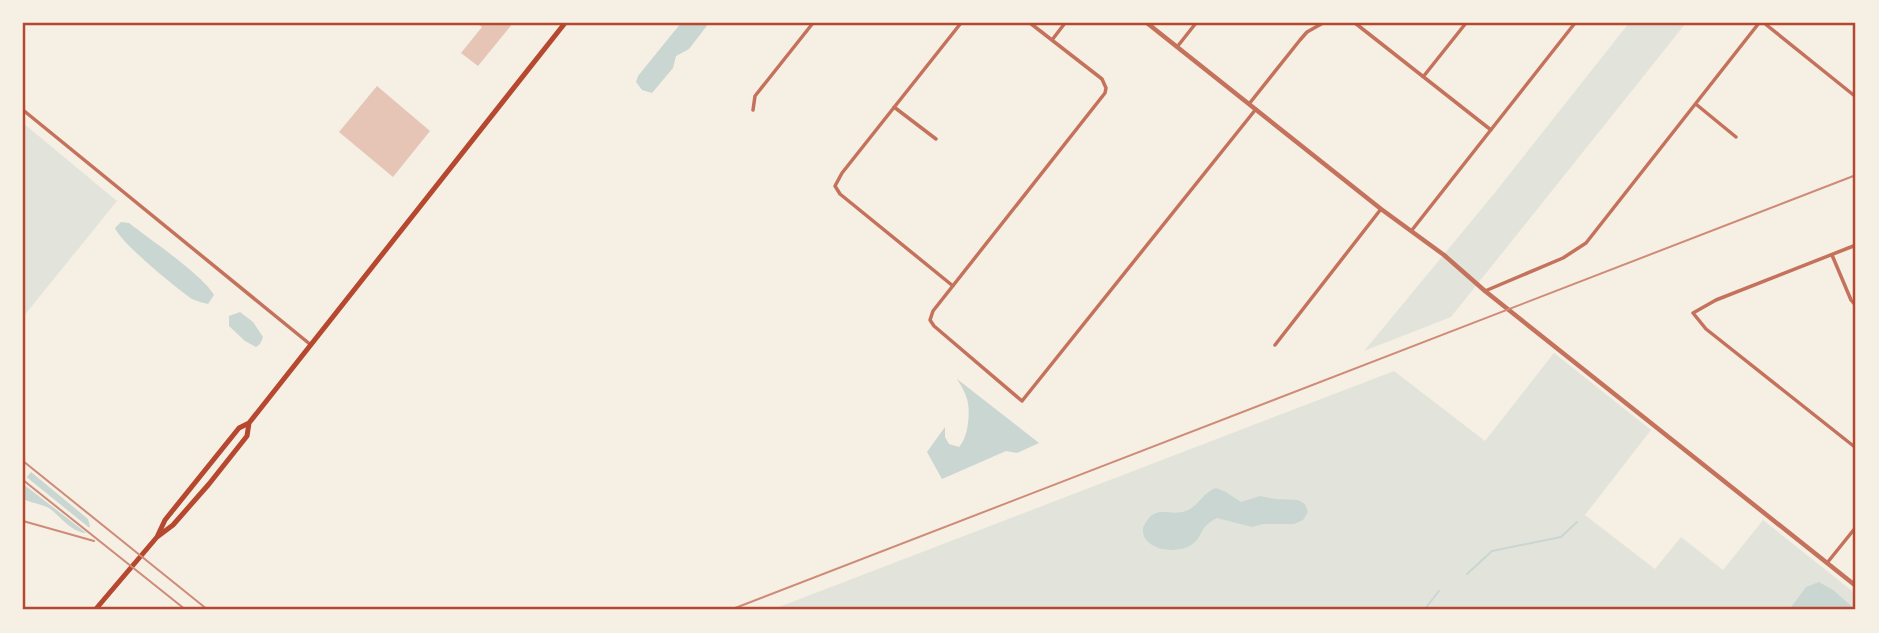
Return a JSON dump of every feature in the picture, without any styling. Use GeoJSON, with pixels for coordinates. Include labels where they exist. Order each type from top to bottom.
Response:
{"type":"FeatureCollection","features":[{"type":"Feature","properties":{"kind":"main road"},"geometry":{"type":"LineString","coordinates":[[95,610],[157,537],[184,496],[239,428],[249,423],[566,23]]}},
{"type":"Feature","properties":{"kind":"main road"},"geometry":{"type":"LineString","coordinates":[[157,537],[173,526],[209,484],[247,436],[249,423]]}},
{"type":"Feature","properties":{"kind":"street"},"geometry":{"type":"LineString","coordinates":[[753,110],[755,96],[813,23]]}},
{"type":"Feature","properties":{"kind":"street"},"geometry":{"type":"LineString","coordinates":[[953,286],[840,194],[835,186],[961,23]]}},
{"type":"Feature","properties":{"kind":"street"},"geometry":{"type":"LineString","coordinates":[[1030,23],[1101,79],[1106,88],[1102,98],[933,311],[932,323],[1022,401],[1256,109]]}},
{"type":"Feature","properties":{"kind":"street"},"geometry":{"type":"LineString","coordinates":[[1052,40],[1065,23]]}},
{"type":"Feature","properties":{"kind":"street"},"geometry":{"type":"LineString","coordinates":[[1147,23],[1381,209],[1412,230],[1856,586]]}},
{"type":"Feature","properties":{"kind":"street"},"geometry":{"type":"LineString","coordinates":[[1177,47],[1196,23]]}},
{"type":"Feature","properties":{"kind":"street"},"geometry":{"type":"LineString","coordinates":[[1249,104],[1307,32],[1323,23]]}},
{"type":"Feature","properties":{"kind":"street"},"geometry":{"type":"LineString","coordinates":[[1355,23],[1491,130]]}},
{"type":"Feature","properties":{"kind":"street"},"geometry":{"type":"LineString","coordinates":[[1423,77],[1466,23]]}},
{"type":"Feature","properties":{"kind":"street"},"geometry":{"type":"LineString","coordinates":[[1412,230],[1575,23]]}},
{"type":"Feature","properties":{"kind":"street"},"geometry":{"type":"LineString","coordinates":[[1485,291],[1563,258],[1586,243],[1762,23],[1856,97]]}},
{"type":"Feature","properties":{"kind":"street"},"geometry":{"type":"LineString","coordinates":[[1696,104],[1736,137]]}},
{"type":"Feature","properties":{"kind":"street"},"geometry":{"type":"LineString","coordinates":[[894,107],[936,139]]}},
{"type":"Feature","properties":{"kind":"street"},"geometry":{"type":"LineString","coordinates":[[23,110],[311,345]]}},
{"type":"Feature","properties":{"kind":"street"},"geometry":{"type":"LineString","coordinates":[[1275,345],[1381,209]]}},
{"type":"Feature","properties":{"kind":"street"},"geometry":{"type":"LineString","coordinates":[[1856,245],[1716,300],[1693,313],[1706,329],[1856,448]]}},
{"type":"Feature","properties":{"kind":"street"},"geometry":{"type":"LineString","coordinates":[[1832,255],[1850,300],[1856,306]]}},
{"type":"Feature","properties":{"kind":"street"},"geometry":{"type":"LineString","coordinates":[[1827,563],[1856,527]]}},
{"type":"Feature","properties":{"kind":"shaded area"},"geometry":{"type":"Polygon","coordinates":[[[681,23],[709,23],[689,49],[676,56],[673,68],[652,93],[642,90],[636,82],[638,76],[681,23]]]}},
{"type":"Feature","properties":{"kind":"shaded area"},"geometry":{"type":"Polygon","coordinates":[[[1629,23],[1686,23],[1451,317],[1364,351],[1493,195],[1629,23]]]}},
{"type":"Feature","properties":{"kind":"shaded area"},"geometry":{"type":"Polygon","coordinates":[[[23,123],[117,201],[23,317],[23,123]]]}},
{"type":"Feature","properties":{"kind":"shaded area"},"geometry":{"type":"Polygon","coordinates":[[[121,222],[129,223],[199,278],[214,295],[208,304],[192,299],[138,254],[115,228],[121,222]]]}},
{"type":"Feature","properties":{"kind":"shaded area"},"geometry":{"type":"Polygon","coordinates":[[[240,312],[253,322],[263,337],[256,347],[229,326],[229,316],[240,312]]]}},
{"type":"Feature","properties":{"kind":"shaded area"},"geometry":{"type":"Polygon","coordinates":[[[1554,353],[1651,430],[1585,515],[1655,569],[1681,537],[1723,570],[1763,520],[1856,594],[1856,610],[771,610],[1394,371],[1485,441],[1554,353]]]}},
{"type":"Feature","properties":{"kind":"shaded area"},"geometry":{"type":"Polygon","coordinates":[[[957,379],[1039,443],[1017,453],[1006,451],[942,479],[927,452],[945,427],[945,437],[949,444],[959,447],[965,438],[969,411],[965,394],[957,379]]]}},
{"type":"Feature","properties":{"kind":"shaded area"},"geometry":{"type":"Polygon","coordinates":[[[31,472],[88,519],[90,526],[86,533],[71,527],[49,508],[23,499],[23,482],[31,472]]]}},
{"type":"Feature","properties":{"kind":"shaded area"},"geometry":{"type":"Polygon","coordinates":[[[1216,488],[1241,502],[1260,496],[1298,500],[1305,504],[1308,512],[1303,520],[1294,524],[1263,524],[1252,527],[1217,518],[1207,525],[1195,542],[1177,550],[1161,549],[1148,541],[1143,528],[1153,515],[1190,509],[1216,488]]]}},
{"type":"Feature","properties":{"kind":"shaded area"},"geometry":{"type":"Polygon","coordinates":[[[1819,582],[1856,610],[1789,610],[1806,587],[1819,582]]]}},
{"type":"Feature","properties":{"kind":"pier"},"geometry":{"type":"Polygon","coordinates":[[[24,475],[92,530],[89,535],[23,484],[24,475]]]}},
{"type":"Feature","properties":{"kind":"building"},"geometry":{"type":"Polygon","coordinates":[[[477,23],[513,23],[478,66],[461,53],[482,27],[477,23]]]}},
{"type":"Feature","properties":{"kind":"building"},"geometry":{"type":"Polygon","coordinates":[[[377,86],[430,131],[393,177],[339,132],[377,86]]]}},
{"type":"Feature","properties":{"kind":"waterway"},"geometry":{"type":"LineString","coordinates":[[1467,574],[1492,551],[1561,537],[1577,522]]}},
{"type":"Feature","properties":{"kind":"waterway"},"geometry":{"type":"LineString","coordinates":[[1424,610],[1439,591]]}},
{"type":"Feature","properties":{"kind":"railway"},"geometry":{"type":"LineString","coordinates":[[730,610],[1856,175]]}},
{"type":"Feature","properties":{"kind":"railway"},"geometry":{"type":"LineString","coordinates":[[23,461],[208,610]]}},
{"type":"Feature","properties":{"kind":"railway"},"geometry":{"type":"LineString","coordinates":[[23,480],[186,610]]}},
{"type":"Feature","properties":{"kind":"railway"},"geometry":{"type":"LineString","coordinates":[[23,521],[94,541]]}}]}
